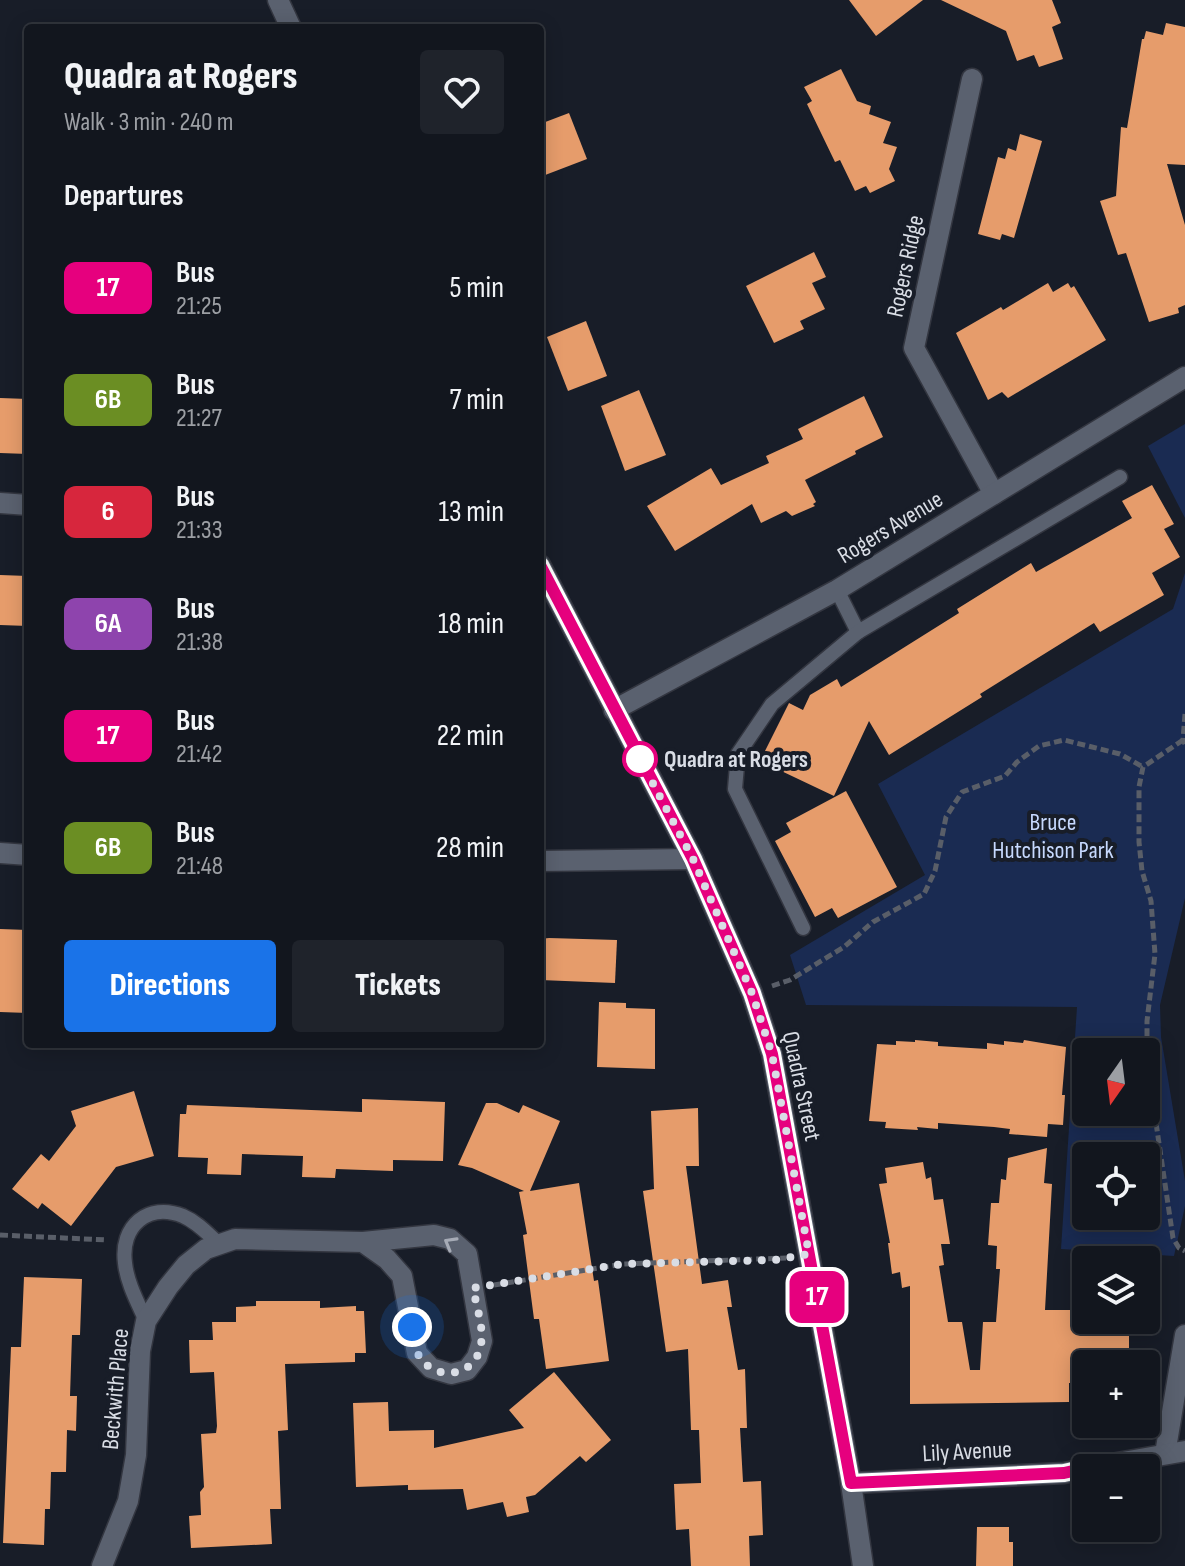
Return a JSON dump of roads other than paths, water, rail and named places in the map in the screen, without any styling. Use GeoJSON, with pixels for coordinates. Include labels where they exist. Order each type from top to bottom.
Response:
{"type":"FeatureCollection","features":[{"type":"Feature","properties":{"kind":"street"},"geometry":{"type":"LineString","coordinates":[[278,0],[289,24]]}},
{"type":"Feature","properties":{"kind":"street","name":"Rogers Ridge"},"geometry":{"type":"LineString","coordinates":[[972,79],[914,348],[994,494]]}},
{"type":"Feature","properties":{"kind":"street","name":"Rogers Avenue"},"geometry":{"type":"LineString","coordinates":[[614,710],[837,590],[1185,377]]}},
{"type":"Feature","properties":{"kind":"street"},"geometry":{"type":"LineString","coordinates":[[0,503],[24,505]]}},
{"type":"Feature","properties":{"kind":"street","name":"Quadra Street"},"geometry":{"type":"LineString","coordinates":[[544,573],[693,859],[752,993],[772,1054],[851,1483],[863,1566]]}},
{"type":"Feature","properties":{"kind":"street"},"geometry":{"type":"LineString","coordinates":[[0,853],[24,855]]}},
{"type":"Feature","properties":{"kind":"street"},"geometry":{"type":"LineString","coordinates":[[544,861],[693,859]]}},
{"type":"Feature","properties":{"kind":"street","name":"Beckwith Place"},"geometry":{"type":"LineString","coordinates":[[102,1566],[131,1486],[136,1455],[140,1351],[146,1321],[186,1265],[218,1243],[235,1239],[363,1242],[434,1235],[450,1239],[467,1254],[482,1341],[477,1357],[467,1370],[451,1374],[431,1368],[417,1353],[402,1276],[387,1259],[363,1242]]}},
{"type":"Feature","properties":{"kind":"street"},"geometry":{"type":"LineString","coordinates":[[1175,1452],[1185,1335]]}},
{"type":"Feature","properties":{"kind":"street","name":"Lily Avenue"},"geometry":{"type":"LineString","coordinates":[[851,1483],[1072,1471]]}},
{"type":"Feature","properties":{"kind":"lane"},"geometry":{"type":"LineString","coordinates":[[803,928],[735,789],[738,754],[772,704],[858,632],[1120,477]]}},
{"type":"Feature","properties":{"kind":"lane"},"geometry":{"type":"LineString","coordinates":[[837,590],[858,632]]}},
{"type":"Feature","properties":{"kind":"lane"},"geometry":{"type":"LineString","coordinates":[[146,1321],[128,1279],[124,1261],[128,1231],[151,1214],[166,1212],[194,1221],[218,1243]]}},
{"type":"Feature","properties":{"kind":"place","name":"Quadra at Rogers"},"geometry":{"type":"Point","coordinates":[640,759]}},
{"type":"Feature","properties":{"kind":"park label","name":"Bruce Hutchison Park"},"geometry":{"type":"Point","coordinates":[1053,836]}}]}
